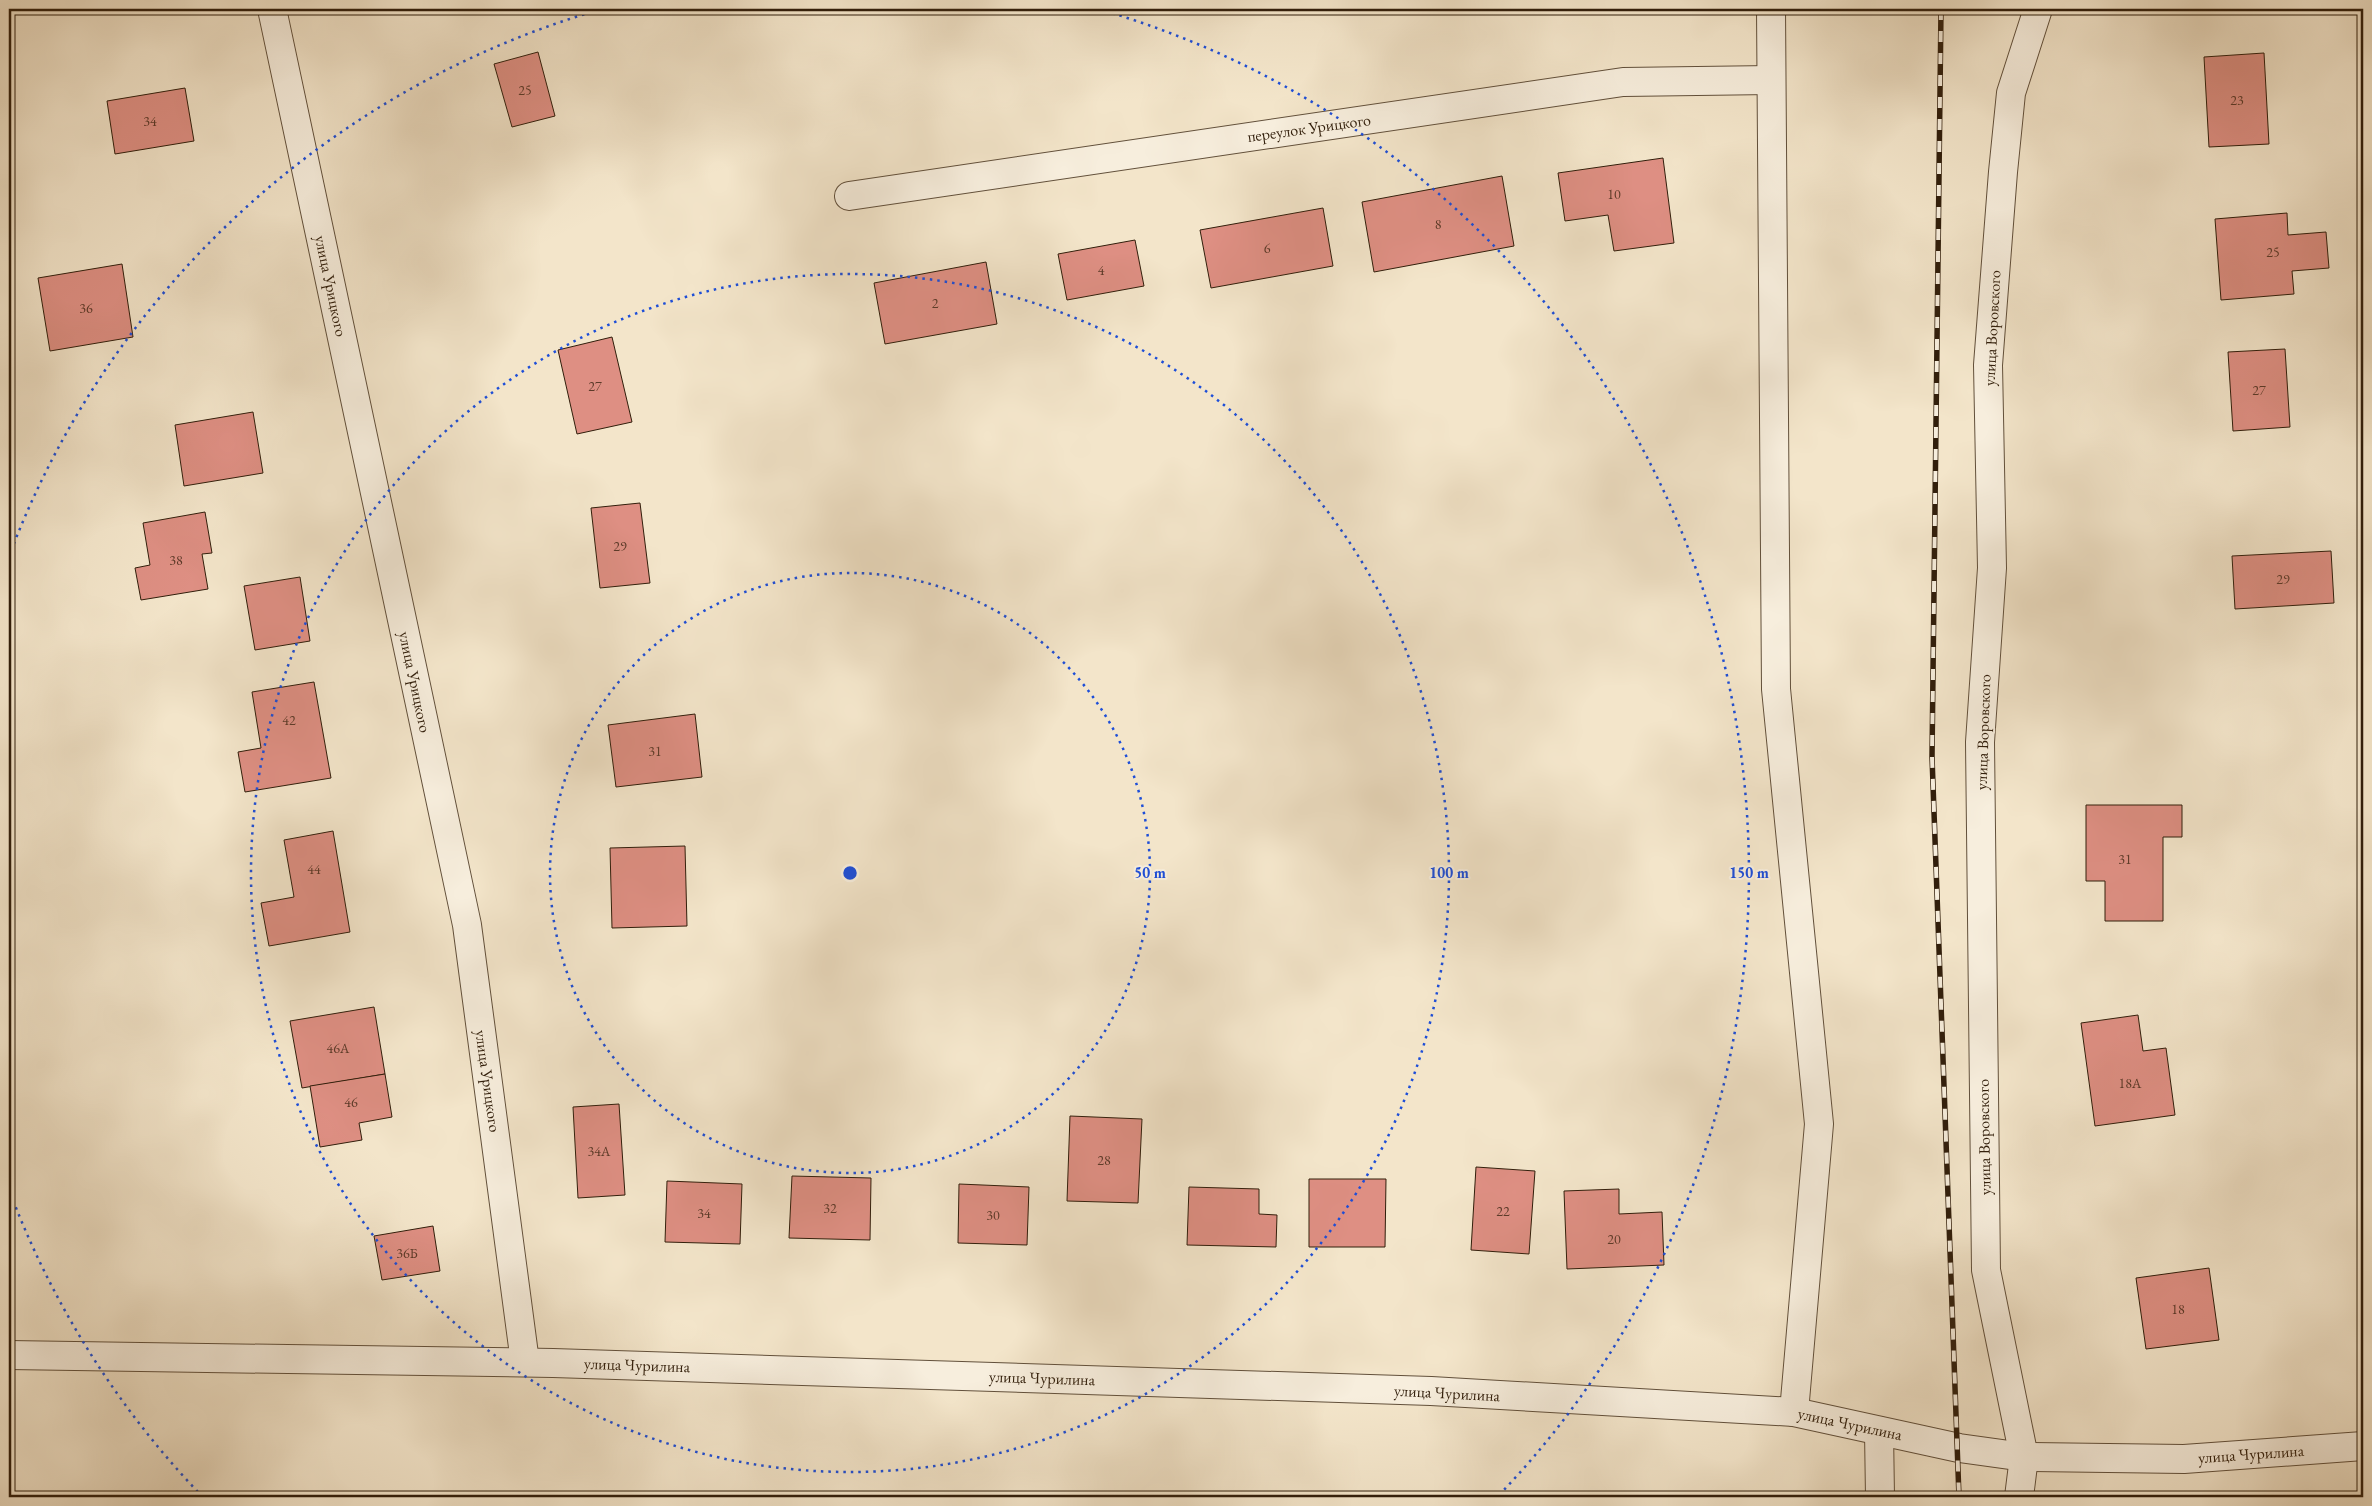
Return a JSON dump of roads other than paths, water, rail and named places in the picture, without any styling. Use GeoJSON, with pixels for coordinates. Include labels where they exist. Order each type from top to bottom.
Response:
{"type":"FeatureCollection","features":[{"type":"Feature","properties":{"kind":"street","name":"улица Урицкого"},"geometry":{"type":"LineString","coordinates":[[272,9],[467,925],[525,1362]]}},
{"type":"Feature","properties":{"kind":"street"},"geometry":{"type":"LineString","coordinates":[[1772,9],[1770,80],[1776,689],[1819,1124],[1794,1412]]}},
{"type":"Feature","properties":{"kind":"street","name":"улица Воровского"},"geometry":{"type":"LineString","coordinates":[[2020,1497],[2024,1458],[1986,1270],[1980,742],[1992,568],[1988,366],[2000,201],[2011,93],[2038,9]]}},
{"type":"Feature","properties":{"kind":"street","name":"переулок Урицкого"},"geometry":{"type":"LineString","coordinates":[[849,196],[1622,82],[1770,80]]}},
{"type":"Feature","properties":{"kind":"street","name":"улица Чурилина"},"geometry":{"type":"LineString","coordinates":[[9,1355],[525,1362],[1431,1391],[1794,1412],[1959,1448],[2024,1458],[2184,1459],[2363,1446]]}},
{"type":"Feature","properties":{"kind":"street"},"geometry":{"type":"LineString","coordinates":[[1879,1431],[1880,1497]]}},
{"type":"Feature","properties":{"kind":"railway"},"geometry":{"type":"LineString","coordinates":[[1941,9],[1932,757],[1959,1497]]}}]}
